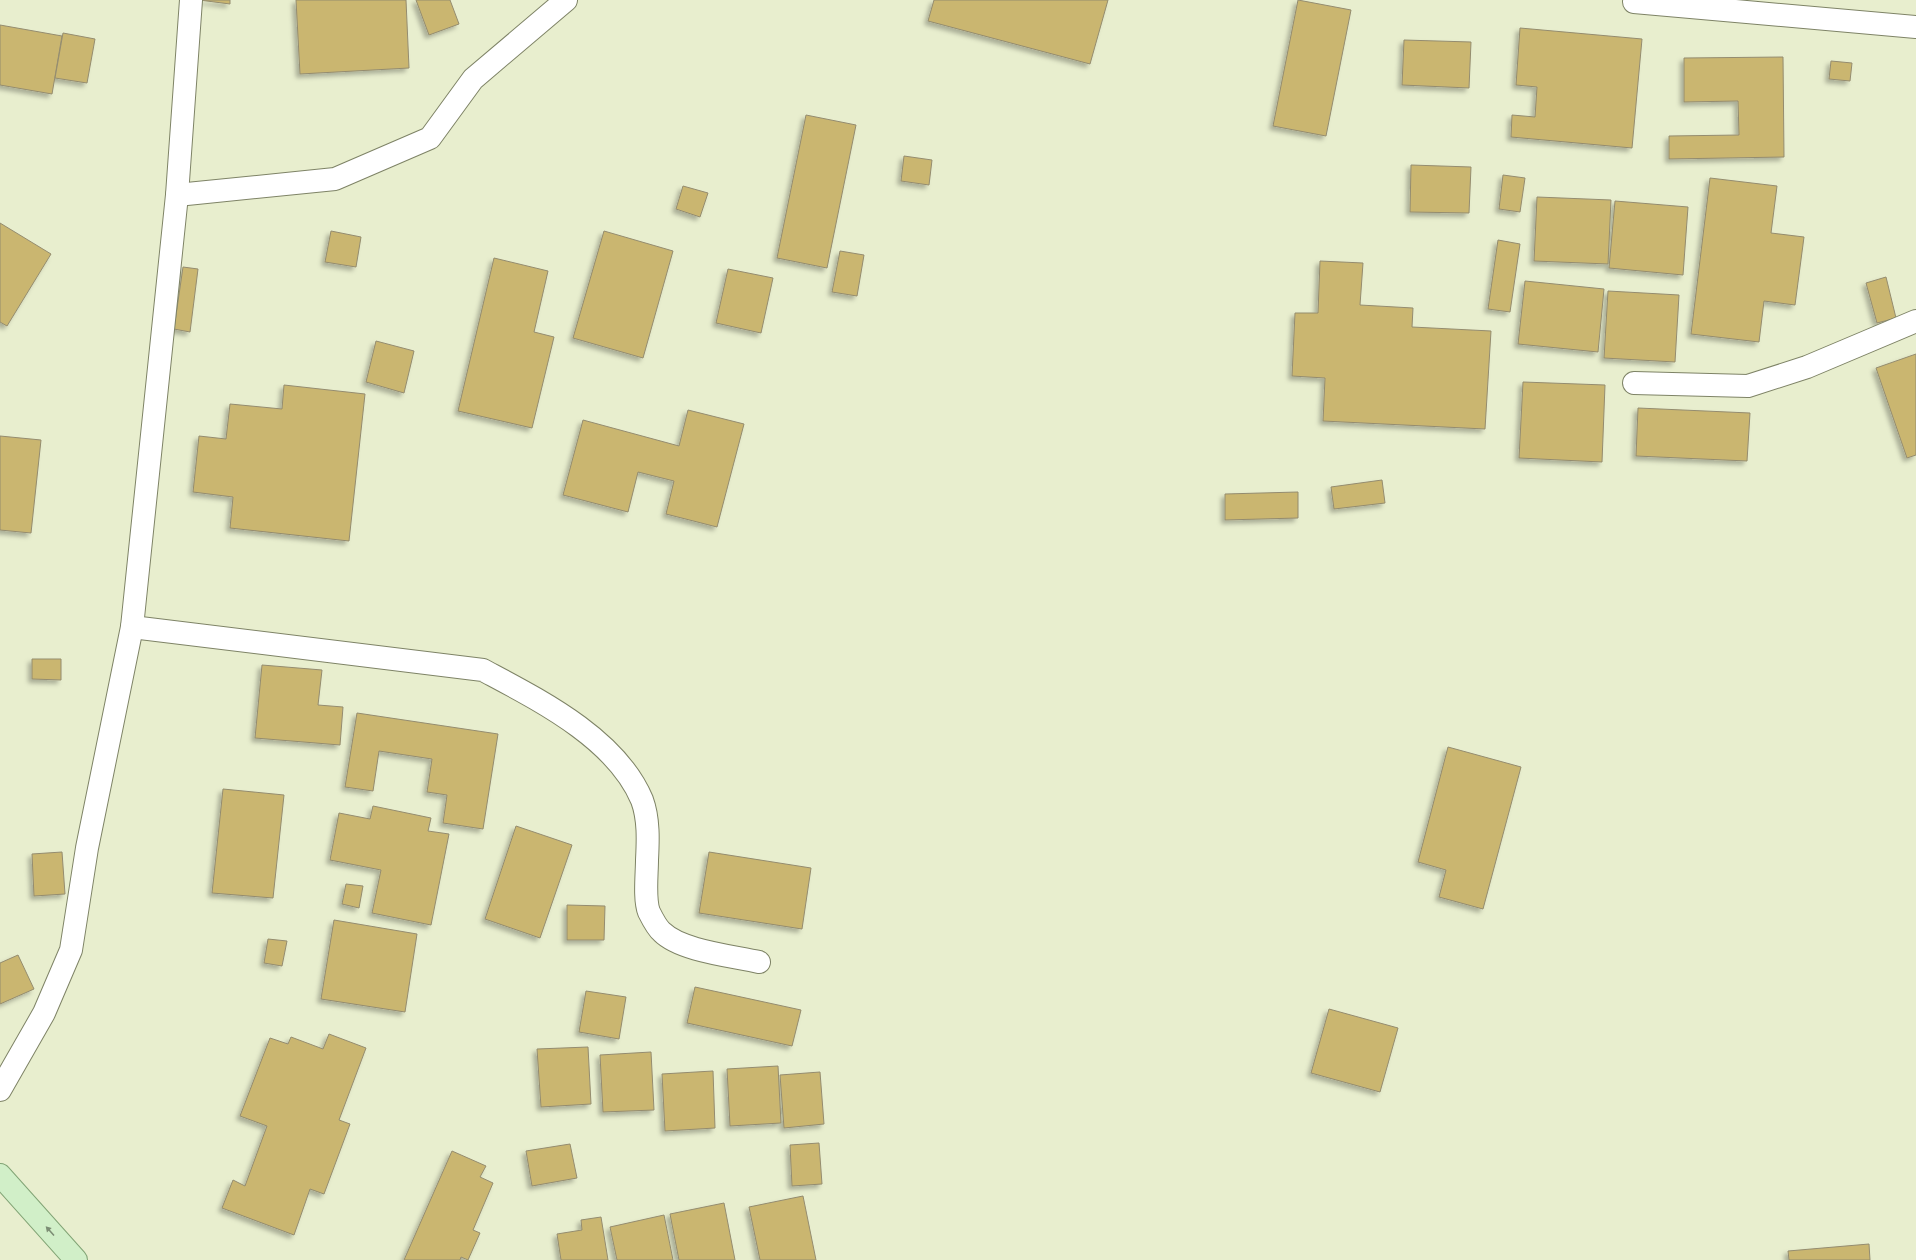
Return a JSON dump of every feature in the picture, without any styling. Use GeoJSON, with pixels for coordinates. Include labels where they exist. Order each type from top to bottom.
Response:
{"type":"FeatureCollection","features":[{"type":"Feature","properties":{"kind":"main road"},"geometry":{"type":"LineString","coordinates":[[0,1175],[76,1260]]}},
{"type":"Feature","properties":{"kind":"street"},"geometry":{"type":"LineString","coordinates":[[0,1090],[44,1013],[71,950],[87,848],[132,627],[177,195],[190,0]]}},
{"type":"Feature","properties":{"kind":"street"},"geometry":{"type":"LineString","coordinates":[[177,195],[334,179],[430,138],[472,79],[566,0]]}},
{"type":"Feature","properties":{"kind":"street"},"geometry":{"type":"LineString","coordinates":[[1634,2],[1916,27]]}},
{"type":"Feature","properties":{"kind":"street"},"geometry":{"type":"LineString","coordinates":[[1634,383],[1748,386],[1807,367],[1916,321]]}},
{"type":"Feature","properties":{"kind":"street"},"geometry":{"type":"LineString","coordinates":[[132,627],[483,670],[534,697],[591,736],[627,772],[642,801],[648,834],[646,885],[649,911],[661,932],[681,945],[759,962]]}},
{"type":"Feature","properties":{"kind":"building"},"geometry":{"type":"Polygon","coordinates":[[[199,0],[230,0],[230,4],[199,0]]]}},
{"type":"Feature","properties":{"kind":"building"},"geometry":{"type":"Polygon","coordinates":[[[296,0],[406,0],[409,68],[300,74],[296,0]]]}},
{"type":"Feature","properties":{"kind":"building"},"geometry":{"type":"Polygon","coordinates":[[[416,0],[450,0],[459,24],[429,35],[416,0]]]}},
{"type":"Feature","properties":{"kind":"building"},"geometry":{"type":"Polygon","coordinates":[[[934,0],[1108,0],[1090,64],[928,21],[934,0]]]}},
{"type":"Feature","properties":{"kind":"building"},"geometry":{"type":"Polygon","coordinates":[[[1298,0],[1351,10],[1326,136],[1273,126],[1298,0]]]}},
{"type":"Feature","properties":{"kind":"building"},"geometry":{"type":"Polygon","coordinates":[[[0,25],[62,36],[52,94],[0,85],[0,25]]]}},
{"type":"Feature","properties":{"kind":"building"},"geometry":{"type":"Polygon","coordinates":[[[1520,28],[1642,39],[1632,148],[1511,137],[1512,115],[1535,117],[1537,87],[1516,85],[1520,28]]]}},
{"type":"Feature","properties":{"kind":"building"},"geometry":{"type":"Polygon","coordinates":[[[63,33],[95,39],[87,83],[55,78],[63,33]]]}},
{"type":"Feature","properties":{"kind":"building"},"geometry":{"type":"Polygon","coordinates":[[[1404,40],[1471,42],[1469,88],[1402,85],[1404,40]]]}},
{"type":"Feature","properties":{"kind":"building"},"geometry":{"type":"Polygon","coordinates":[[[1783,57],[1784,157],[1669,159],[1669,136],[1739,135],[1738,101],[1684,102],[1684,58],[1783,57]]]}},
{"type":"Feature","properties":{"kind":"building"},"geometry":{"type":"Polygon","coordinates":[[[1831,61],[1852,63],[1850,81],[1829,79],[1831,61]]]}},
{"type":"Feature","properties":{"kind":"building"},"geometry":{"type":"Polygon","coordinates":[[[806,115],[856,125],[827,268],[777,258],[806,115]]]}},
{"type":"Feature","properties":{"kind":"building"},"geometry":{"type":"Polygon","coordinates":[[[904,156],[932,160],[929,185],[901,181],[904,156]]]}},
{"type":"Feature","properties":{"kind":"building"},"geometry":{"type":"Polygon","coordinates":[[[1411,165],[1471,167],[1469,213],[1410,212],[1411,165]]]}},
{"type":"Feature","properties":{"kind":"building"},"geometry":{"type":"Polygon","coordinates":[[[1503,175],[1525,178],[1520,212],[1499,209],[1503,175]]]}},
{"type":"Feature","properties":{"kind":"building"},"geometry":{"type":"Polygon","coordinates":[[[1710,178],[1777,186],[1771,233],[1804,237],[1795,305],[1764,301],[1759,342],[1691,334],[1710,178]]]}},
{"type":"Feature","properties":{"kind":"building"},"geometry":{"type":"Polygon","coordinates":[[[683,186],[708,193],[700,217],[676,209],[683,186]]]}},
{"type":"Feature","properties":{"kind":"building"},"geometry":{"type":"Polygon","coordinates":[[[1537,197],[1611,200],[1608,264],[1534,261],[1537,197]]]}},
{"type":"Feature","properties":{"kind":"building"},"geometry":{"type":"Polygon","coordinates":[[[1615,201],[1688,207],[1683,275],[1609,268],[1615,201]]]}},
{"type":"Feature","properties":{"kind":"building"},"geometry":{"type":"Polygon","coordinates":[[[0,223],[51,254],[7,326],[0,322],[0,223]]]}},
{"type":"Feature","properties":{"kind":"building"},"geometry":{"type":"Polygon","coordinates":[[[331,231],[361,237],[356,267],[325,262],[331,231]]]}},
{"type":"Feature","properties":{"kind":"building"},"geometry":{"type":"Polygon","coordinates":[[[604,231],[673,251],[643,358],[573,338],[604,231]]]}},
{"type":"Feature","properties":{"kind":"building"},"geometry":{"type":"Polygon","coordinates":[[[1498,240],[1520,244],[1510,312],[1488,309],[1498,240]]]}},
{"type":"Feature","properties":{"kind":"building"},"geometry":{"type":"Polygon","coordinates":[[[840,251],[864,255],[857,296],[832,292],[840,251]]]}},
{"type":"Feature","properties":{"kind":"building"},"geometry":{"type":"Polygon","coordinates":[[[494,258],[548,271],[534,332],[554,337],[532,428],[458,411],[494,258]]]}},
{"type":"Feature","properties":{"kind":"building"},"geometry":{"type":"Polygon","coordinates":[[[1320,261],[1363,263],[1360,305],[1413,308],[1412,327],[1491,331],[1485,429],[1323,421],[1325,378],[1292,376],[1295,313],[1318,313],[1320,261]]]}},
{"type":"Feature","properties":{"kind":"building"},"geometry":{"type":"Polygon","coordinates":[[[183,267],[198,269],[190,332],[174,329],[183,267]]]}},
{"type":"Feature","properties":{"kind":"building"},"geometry":{"type":"Polygon","coordinates":[[[728,269],[773,278],[761,333],[716,323],[728,269]]]}},
{"type":"Feature","properties":{"kind":"building"},"geometry":{"type":"Polygon","coordinates":[[[1886,277],[1896,318],[1877,323],[1866,283],[1886,277]]]}},
{"type":"Feature","properties":{"kind":"building"},"geometry":{"type":"Polygon","coordinates":[[[1525,281],[1604,289],[1598,352],[1518,344],[1525,281]]]}},
{"type":"Feature","properties":{"kind":"building"},"geometry":{"type":"Polygon","coordinates":[[[1608,291],[1679,295],[1675,362],[1604,358],[1608,291]]]}},
{"type":"Feature","properties":{"kind":"building"},"geometry":{"type":"Polygon","coordinates":[[[376,341],[414,351],[404,393],[366,382],[376,341]]]}},
{"type":"Feature","properties":{"kind":"building"},"geometry":{"type":"Polygon","coordinates":[[[1916,354],[1916,455],[1907,458],[1876,368],[1916,354]]]}},
{"type":"Feature","properties":{"kind":"building"},"geometry":{"type":"Polygon","coordinates":[[[1523,382],[1605,385],[1602,462],[1519,458],[1523,382]]]}},
{"type":"Feature","properties":{"kind":"building"},"geometry":{"type":"Polygon","coordinates":[[[284,385],[365,394],[349,541],[230,528],[233,497],[193,492],[199,436],[226,439],[230,404],[282,409],[284,385]]]}},
{"type":"Feature","properties":{"kind":"building"},"geometry":{"type":"Polygon","coordinates":[[[1638,408],[1750,413],[1747,461],[1636,456],[1638,408]]]}},
{"type":"Feature","properties":{"kind":"building"},"geometry":{"type":"Polygon","coordinates":[[[688,410],[744,424],[717,527],[666,514],[674,481],[638,472],[628,512],[563,495],[583,420],[679,446],[688,410]]]}},
{"type":"Feature","properties":{"kind":"building"},"geometry":{"type":"Polygon","coordinates":[[[0,436],[41,440],[31,533],[0,530],[0,436]]]}},
{"type":"Feature","properties":{"kind":"building"},"geometry":{"type":"Polygon","coordinates":[[[1382,480],[1385,503],[1334,509],[1331,487],[1382,480]]]}},
{"type":"Feature","properties":{"kind":"building"},"geometry":{"type":"Polygon","coordinates":[[[1298,492],[1298,518],[1225,520],[1225,494],[1298,492]]]}},
{"type":"Feature","properties":{"kind":"building"},"geometry":{"type":"Polygon","coordinates":[[[32,659],[61,659],[61,680],[32,679],[32,659]]]}},
{"type":"Feature","properties":{"kind":"building"},"geometry":{"type":"Polygon","coordinates":[[[262,665],[322,670],[318,705],[343,707],[340,745],[255,738],[262,665]]]}},
{"type":"Feature","properties":{"kind":"building"},"geometry":{"type":"Polygon","coordinates":[[[357,713],[498,734],[483,829],[443,823],[447,795],[427,792],[432,759],[379,751],[373,791],[345,787],[357,713]]]}},
{"type":"Feature","properties":{"kind":"building"},"geometry":{"type":"Polygon","coordinates":[[[1448,747],[1521,767],[1483,909],[1439,897],[1446,870],[1418,862],[1448,747]]]}},
{"type":"Feature","properties":{"kind":"building"},"geometry":{"type":"Polygon","coordinates":[[[223,789],[284,795],[273,898],[212,893],[223,789]]]}},
{"type":"Feature","properties":{"kind":"building"},"geometry":{"type":"Polygon","coordinates":[[[373,806],[431,818],[428,831],[449,834],[431,925],[372,913],[381,870],[330,860],[339,813],[370,819],[373,806]]]}},
{"type":"Feature","properties":{"kind":"building"},"geometry":{"type":"Polygon","coordinates":[[[516,826],[572,845],[540,938],[485,919],[516,826]]]}},
{"type":"Feature","properties":{"kind":"building"},"geometry":{"type":"Polygon","coordinates":[[[62,852],[65,894],[34,896],[32,854],[62,852]]]}},
{"type":"Feature","properties":{"kind":"building"},"geometry":{"type":"Polygon","coordinates":[[[709,852],[811,868],[802,929],[699,913],[709,852]]]}},
{"type":"Feature","properties":{"kind":"building"},"geometry":{"type":"Polygon","coordinates":[[[346,884],[363,886],[359,908],[342,904],[346,884]]]}},
{"type":"Feature","properties":{"kind":"building"},"geometry":{"type":"Polygon","coordinates":[[[567,905],[605,906],[604,940],[567,940],[567,905]]]}},
{"type":"Feature","properties":{"kind":"building"},"geometry":{"type":"Polygon","coordinates":[[[334,920],[417,934],[405,1012],[321,999],[334,920]]]}},
{"type":"Feature","properties":{"kind":"building"},"geometry":{"type":"Polygon","coordinates":[[[268,939],[287,941],[282,966],[264,963],[268,939]]]}},
{"type":"Feature","properties":{"kind":"building"},"geometry":{"type":"Polygon","coordinates":[[[18,955],[34,989],[0,1004],[0,963],[18,955]]]}},
{"type":"Feature","properties":{"kind":"building"},"geometry":{"type":"Polygon","coordinates":[[[695,987],[801,1010],[792,1046],[687,1023],[695,987]]]}},
{"type":"Feature","properties":{"kind":"building"},"geometry":{"type":"Polygon","coordinates":[[[586,991],[626,997],[619,1039],[579,1032],[586,991]]]}},
{"type":"Feature","properties":{"kind":"building"},"geometry":{"type":"Polygon","coordinates":[[[1329,1009],[1398,1028],[1380,1092],[1311,1073],[1329,1009]]]}},
{"type":"Feature","properties":{"kind":"building"},"geometry":{"type":"Polygon","coordinates":[[[329,1034],[366,1048],[339,1120],[350,1124],[324,1194],[310,1189],[294,1235],[222,1208],[233,1180],[245,1186],[267,1126],[240,1116],[270,1038],[288,1044],[291,1037],[323,1049],[329,1034]]]}},
{"type":"Feature","properties":{"kind":"building"},"geometry":{"type":"Polygon","coordinates":[[[588,1047],[591,1104],[541,1107],[537,1049],[588,1047]]]}},
{"type":"Feature","properties":{"kind":"building"},"geometry":{"type":"Polygon","coordinates":[[[651,1052],[654,1110],[603,1112],[600,1055],[651,1052]]]}},
{"type":"Feature","properties":{"kind":"building"},"geometry":{"type":"Polygon","coordinates":[[[778,1066],[781,1123],[730,1126],[727,1069],[778,1066]]]}},
{"type":"Feature","properties":{"kind":"building"},"geometry":{"type":"Polygon","coordinates":[[[713,1071],[715,1128],[665,1131],[662,1074],[713,1071]]]}},
{"type":"Feature","properties":{"kind":"building"},"geometry":{"type":"Polygon","coordinates":[[[820,1072],[824,1124],[784,1128],[780,1075],[820,1072]]]}},
{"type":"Feature","properties":{"kind":"building"},"geometry":{"type":"Polygon","coordinates":[[[819,1143],[822,1184],[792,1186],[790,1145],[819,1143]]]}},
{"type":"Feature","properties":{"kind":"building"},"geometry":{"type":"Polygon","coordinates":[[[570,1144],[577,1178],[532,1186],[526,1151],[570,1144]]]}},
{"type":"Feature","properties":{"kind":"building"},"geometry":{"type":"Polygon","coordinates":[[[452,1151],[486,1166],[480,1177],[493,1183],[473,1230],[480,1233],[468,1260],[461,1257],[460,1260],[404,1260],[452,1151]]]}},
{"type":"Feature","properties":{"kind":"building"},"geometry":{"type":"Polygon","coordinates":[[[803,1196],[816,1260],[760,1260],[749,1207],[803,1196]]]}},
{"type":"Feature","properties":{"kind":"building"},"geometry":{"type":"Polygon","coordinates":[[[724,1203],[735,1260],[679,1260],[670,1214],[724,1203]]]}},
{"type":"Feature","properties":{"kind":"building"},"geometry":{"type":"Polygon","coordinates":[[[664,1215],[673,1260],[617,1260],[610,1227],[664,1215]]]}},
{"type":"Feature","properties":{"kind":"building"},"geometry":{"type":"Polygon","coordinates":[[[601,1217],[608,1260],[561,1260],[557,1234],[582,1230],[581,1220],[601,1217]]]}},
{"type":"Feature","properties":{"kind":"building"},"geometry":{"type":"Polygon","coordinates":[[[1869,1244],[1870,1260],[1789,1260],[1788,1251],[1869,1244]]]}}]}
